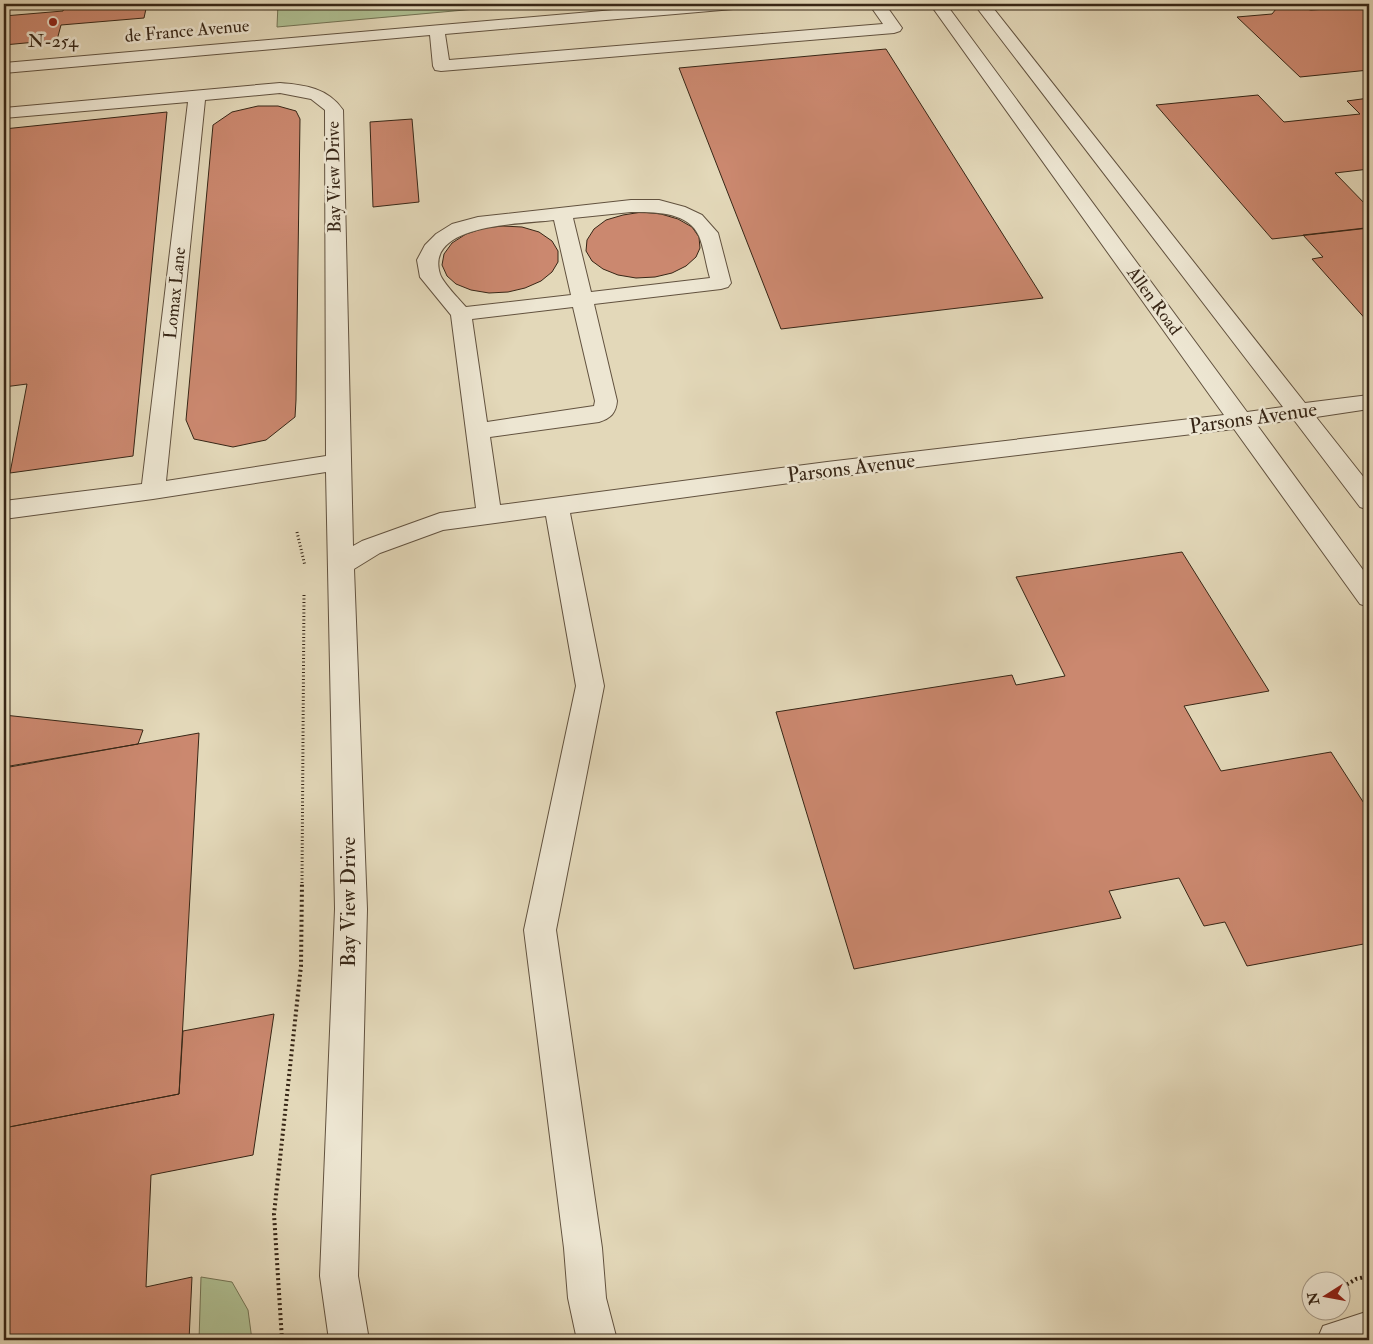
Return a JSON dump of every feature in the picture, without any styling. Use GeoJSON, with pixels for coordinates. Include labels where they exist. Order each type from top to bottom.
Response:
{"type":"FeatureCollection","features":[{"type":"Feature","properties":{"kind":"street","name":"de France Avenue"},"geometry":{"type":"LineString","coordinates":[[4,68],[733,4]]}},
{"type":"Feature","properties":{"kind":"street"},"geometry":{"type":"LineString","coordinates":[[437,30],[441,66],[894,28],[877,4]]}},
{"type":"Feature","properties":{"kind":"street","name":"Allen Road"},"geometry":{"type":"LineString","coordinates":[[938,4],[1369,597]]}},
{"type":"Feature","properties":{"kind":"street"},"geometry":{"type":"LineString","coordinates":[[982,4],[1369,501]]}},
{"type":"Feature","properties":{"kind":"street"},"geometry":{"type":"LineString","coordinates":[[658,10],[672,46]]}},
{"type":"Feature","properties":{"kind":"street","name":"Bay View Drive"},"geometry":{"type":"LineString","coordinates":[[4,114],[280,88],[304,90],[329,102],[334,110],[338,462],[351,909],[339,1276],[348,1340]]}},
{"type":"Feature","properties":{"kind":"street","name":"Lomax Lane"},"geometry":{"type":"LineString","coordinates":[[153,491],[197,95]]}},
{"type":"Feature","properties":{"kind":"street"},"geometry":{"type":"LineString","coordinates":[[461,314],[722,283],[708,233],[695,219],[678,211],[659,206],[632,206],[478,223],[460,228],[443,238],[432,249],[427,260],[430,277],[461,314],[489,516]]}},
{"type":"Feature","properties":{"kind":"street"},"geometry":{"type":"LineString","coordinates":[[477,431],[599,414],[605,410],[606,401],[562,214]]}},
{"type":"Feature","properties":{"kind":"street","name":"Parsons Avenue"},"geometry":{"type":"LineString","coordinates":[[342,564],[372,547],[440,522],[557,508],[826,470],[1184,428],[1369,402]]}},
{"type":"Feature","properties":{"kind":"street"},"geometry":{"type":"LineString","coordinates":[[4,510],[153,491],[338,462]]}},
{"type":"Feature","properties":{"kind":"street"},"geometry":{"type":"LineString","coordinates":[[557,508],[590,686],[540,930],[583,1248],[587,1298],[597,1340]]}},
{"type":"Feature","properties":{"kind":"street"},"geometry":{"type":"LineString","coordinates":[[1337,1340],[1369,1331]]}},
{"type":"Feature","properties":{"kind":"path"},"geometry":{"type":"LineString","coordinates":[[296,532],[305,566],[304,576]]}},
{"type":"Feature","properties":{"kind":"path"},"geometry":{"type":"LineString","coordinates":[[282,1340],[274,1214],[301,966],[304,585]]}},
{"type":"Feature","properties":{"kind":"path"},"geometry":{"type":"LineString","coordinates":[[1350,1283],[1356,1279],[1369,1276]]}},
{"type":"Feature","properties":{"kind":"green space"},"geometry":{"type":"Polygon","coordinates":[[[278,4],[531,4],[277,27],[278,4]]]}},
{"type":"Feature","properties":{"kind":"green space"},"geometry":{"type":"Polygon","coordinates":[[[201,1277],[232,1282],[248,1310],[252,1340],[199,1340],[201,1277]]]}},
{"type":"Feature","properties":{"kind":"building","name":"N-254"},"geometry":{"type":"Polygon","coordinates":[[[65,4],[147,4],[144,18],[61,25],[57,40],[4,45],[4,16],[63,11],[65,4]]]}},
{"type":"Feature","properties":{"kind":"building"},"geometry":{"type":"Polygon","coordinates":[[[1280,4],[1311,10],[1360,7],[1369,14],[1369,70],[1300,77],[1237,17],[1272,14],[1280,4]]]}},
{"type":"Feature","properties":{"kind":"building"},"geometry":{"type":"Polygon","coordinates":[[[886,49],[1043,298],[781,329],[679,68],[886,49]]]}},
{"type":"Feature","properties":{"kind":"building"},"geometry":{"type":"Polygon","coordinates":[[[1258,95],[1284,122],[1360,114],[1347,101],[1369,98],[1369,169],[1335,173],[1369,208],[1369,228],[1272,239],[1156,105],[1258,95]]]}},
{"type":"Feature","properties":{"kind":"building"},"geometry":{"type":"Polygon","coordinates":[[[258,106],[278,106],[296,111],[300,119],[295,417],[266,440],[233,447],[194,439],[186,420],[213,125],[232,112],[258,106]]]}},
{"type":"Feature","properties":{"kind":"building"},"geometry":{"type":"Polygon","coordinates":[[[167,112],[133,456],[10,473],[27,384],[4,387],[4,129],[167,112]]]}},
{"type":"Feature","properties":{"kind":"building"},"geometry":{"type":"Polygon","coordinates":[[[412,119],[419,202],[373,207],[370,122],[412,119]]]}},
{"type":"Feature","properties":{"kind":"building"},"geometry":{"type":"Polygon","coordinates":[[[642,212],[661,214],[678,219],[692,227],[699,237],[700,248],[696,257],[686,266],[672,273],[655,277],[636,278],[618,275],[603,269],[592,261],[586,251],[587,240],[594,229],[606,220],[642,212]]]}},
{"type":"Feature","properties":{"kind":"building"},"geometry":{"type":"Polygon","coordinates":[[[522,227],[539,232],[552,241],[558,251],[558,262],[552,272],[541,281],[525,288],[508,292],[489,293],[471,290],[456,284],[447,276],[442,265],[444,254],[452,243],[466,234],[484,228],[522,227]]]}},
{"type":"Feature","properties":{"kind":"building"},"geometry":{"type":"Polygon","coordinates":[[[1365,228],[1369,232],[1369,323],[1312,259],[1323,257],[1303,235],[1365,228]]]}},
{"type":"Feature","properties":{"kind":"building"},"geometry":{"type":"Polygon","coordinates":[[[1182,552],[1269,691],[1184,706],[1221,771],[1331,752],[1369,811],[1369,943],[1247,966],[1225,922],[1204,926],[1179,878],[1109,891],[1121,918],[854,969],[776,712],[1012,675],[1016,685],[1065,676],[1016,577],[1182,552]]]}},
{"type":"Feature","properties":{"kind":"building"},"geometry":{"type":"Polygon","coordinates":[[[4,715],[143,730],[138,744],[4,767],[4,715]]]}},
{"type":"Feature","properties":{"kind":"building"},"geometry":{"type":"Polygon","coordinates":[[[199,733],[179,1094],[4,1128],[4,768],[199,733]]]}},
{"type":"Feature","properties":{"kind":"building"},"geometry":{"type":"Polygon","coordinates":[[[274,1014],[253,1155],[151,1175],[146,1287],[192,1277],[189,1340],[4,1340],[4,1128],[179,1094],[183,1031],[274,1014]]]}},
{"type":"Feature","properties":{"kind":"place","name":"N-254"},"geometry":{"type":"Point","coordinates":[53,22]}}]}
